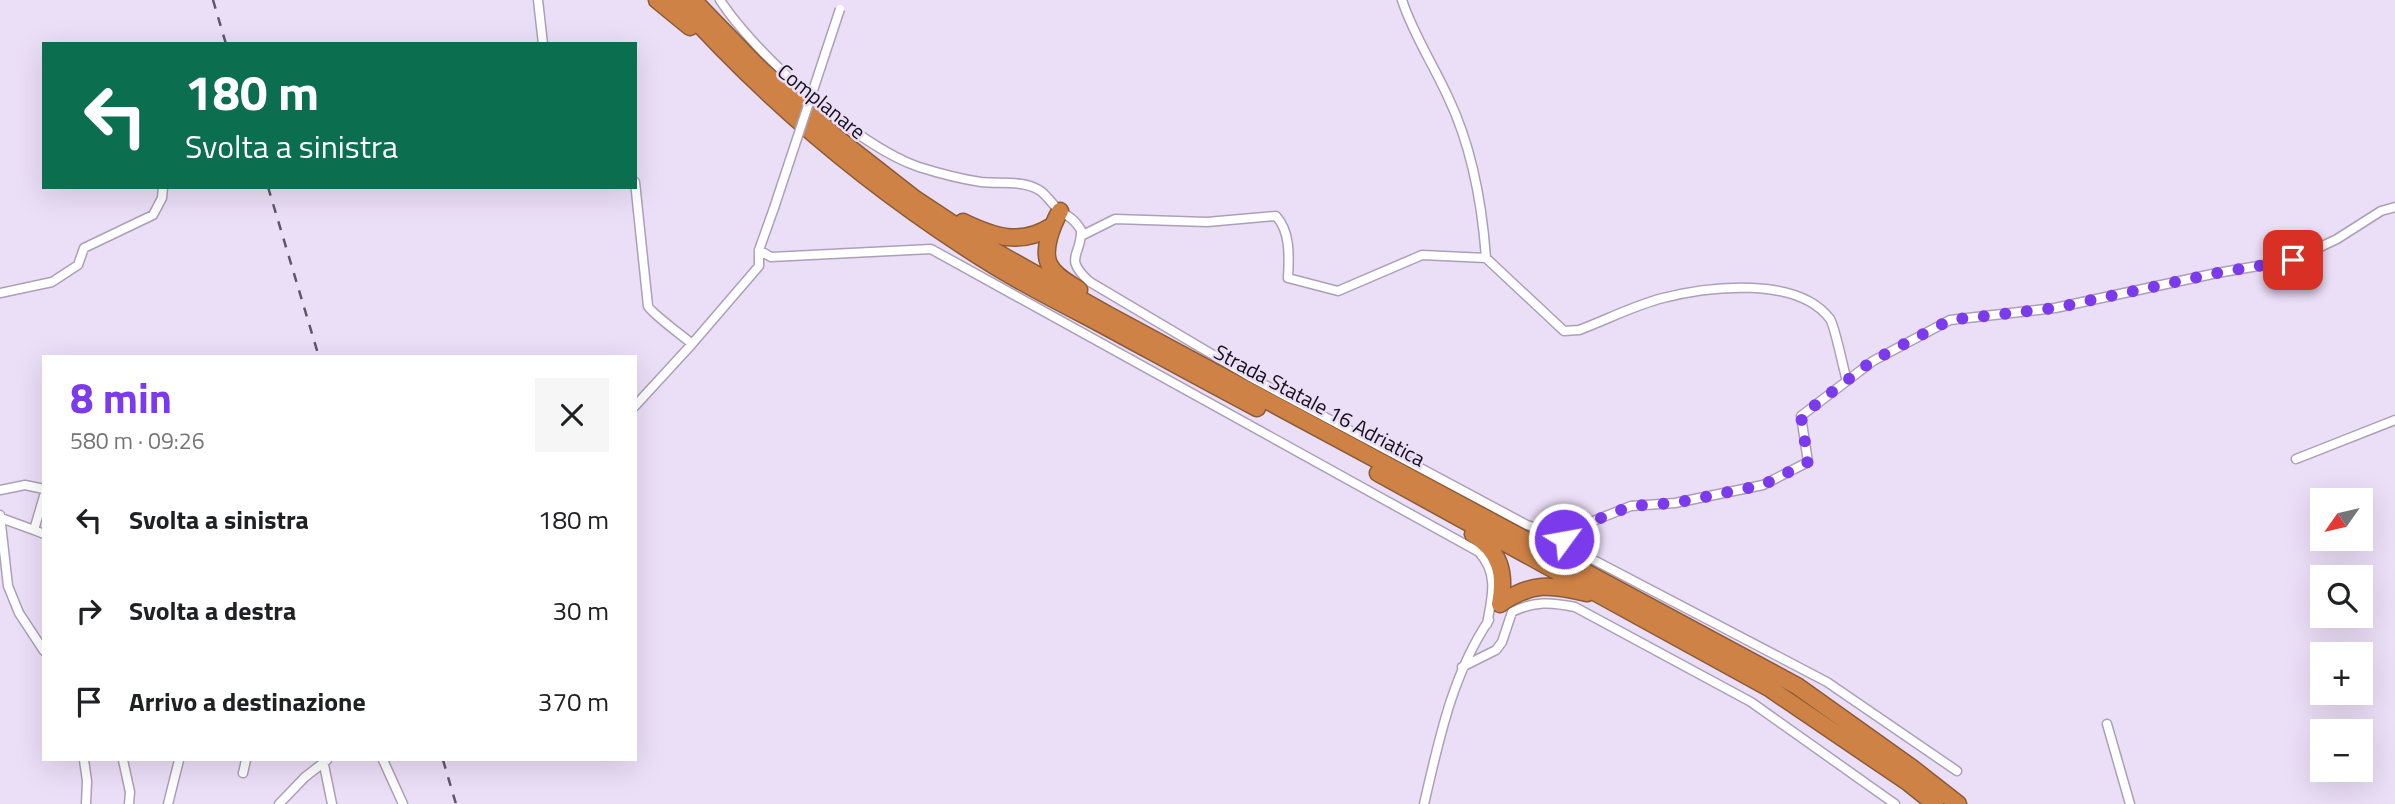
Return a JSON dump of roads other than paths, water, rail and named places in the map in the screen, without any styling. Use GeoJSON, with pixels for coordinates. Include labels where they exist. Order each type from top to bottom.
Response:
{"type":"FeatureCollection","features":[{"type":"Feature","properties":{"kind":"highway"},"geometry":{"type":"LineString","coordinates":[[657,0],[772,97]]}},
{"type":"Feature","properties":{"kind":"highway","name":"Strada Statale 16 Adriatica"},"geometry":{"type":"LineString","coordinates":[[677,0],[772,97],[869,179],[985,260],[1769,688],[1909,783],[1935,804]]}},
{"type":"Feature","properties":{"kind":"highway","name":"Strada Statale 16 Adriatica"},"geometry":{"type":"LineString","coordinates":[[693,0],[727,37],[800,106],[853,151],[915,199],[1006,259],[1797,686],[1958,804]]}},
{"type":"Feature","properties":{"kind":"highway"},"geometry":{"type":"LineString","coordinates":[[915,199],[981,230],[1013,238],[1028,238],[1052,226]]}},
{"type":"Feature","properties":{"kind":"highway"},"geometry":{"type":"LineString","coordinates":[[1060,211],[1052,226],[1047,257],[1055,272],[1147,336]]}},
{"type":"Feature","properties":{"kind":"highway"},"geometry":{"type":"LineString","coordinates":[[1451,514],[1466,530],[1483,541],[1500,561],[1503,575],[1500,604]]}},
{"type":"Feature","properties":{"kind":"highway"},"geometry":{"type":"LineString","coordinates":[[1500,604],[1520,591],[1535,587],[1603,596]]}},
{"type":"Feature","properties":{"kind":"street"},"geometry":{"type":"LineString","coordinates":[[538,0],[543,42]]}},
{"type":"Feature","properties":{"kind":"street","name":"Complanare"},"geometry":{"type":"LineString","coordinates":[[720,0],[735,24],[835,118],[882,149],[918,167],[980,182],[1022,184],[1040,190],[1060,211],[1071,215],[1082,236]]}},
{"type":"Feature","properties":{"kind":"street"},"geometry":{"type":"LineString","coordinates":[[1402,0],[1412,26],[1449,99],[1471,159],[1483,222],[1486,258]]}},
{"type":"Feature","properties":{"kind":"street"},"geometry":{"type":"LineString","coordinates":[[637,404],[759,266],[759,250],[841,5]]}},
{"type":"Feature","properties":{"kind":"street"},"geometry":{"type":"LineString","coordinates":[[0,293],[52,282],[78,265],[84,248],[153,215],[162,198],[163,189]]}},
{"type":"Feature","properties":{"kind":"street"},"geometry":{"type":"LineString","coordinates":[[636,189],[648,306],[650,311],[676,328],[692,344]]}},
{"type":"Feature","properties":{"kind":"street"},"geometry":{"type":"LineString","coordinates":[[1847,381],[1832,322],[1816,304],[1776,290],[1704,290],[1662,298],[1578,330],[1564,331],[1486,258],[1422,255],[1338,291],[1289,278],[1284,225],[1276,216],[1207,222],[1115,219],[1082,236],[1074,261],[1081,274],[1090,282],[1252,378],[1527,525],[1554,533],[1578,527],[1631,506],[1675,503],[1763,485],[1808,462],[1801,416],[1847,381],[1872,361],[1950,320],[2055,308],[2217,273],[2293,260],[2337,240],[2381,211],[2395,207]]}},
{"type":"Feature","properties":{"kind":"street"},"geometry":{"type":"LineString","coordinates":[[759,250],[771,257],[931,249],[1479,552],[1489,565],[1493,581],[1486,624]]}},
{"type":"Feature","properties":{"kind":"street"},"geometry":{"type":"LineString","coordinates":[[2296,459],[2395,420]]}},
{"type":"Feature","properties":{"kind":"street"},"geometry":{"type":"LineString","coordinates":[[0,490],[25,485],[42,489]]}},
{"type":"Feature","properties":{"kind":"street"},"geometry":{"type":"LineString","coordinates":[[34,530],[42,503]]}},
{"type":"Feature","properties":{"kind":"street"},"geometry":{"type":"LineString","coordinates":[[42,533],[0,517],[8,586],[19,613],[42,649]]}},
{"type":"Feature","properties":{"kind":"street"},"geometry":{"type":"LineString","coordinates":[[1578,527],[1564,539],[1567,546],[1827,682],[1957,771]]}},
{"type":"Feature","properties":{"kind":"street"},"geometry":{"type":"LineString","coordinates":[[1462,667],[1496,650],[1502,642],[1512,612],[1525,606],[1550,602],[1575,607],[1751,702],[1895,804]]}},
{"type":"Feature","properties":{"kind":"street"},"geometry":{"type":"LineString","coordinates":[[1424,804],[1446,714],[1462,667],[1500,604]]}},
{"type":"Feature","properties":{"kind":"street"},"geometry":{"type":"LineString","coordinates":[[2107,724],[2130,804]]}},
{"type":"Feature","properties":{"kind":"street"},"geometry":{"type":"LineString","coordinates":[[84,761],[86,804]]}},
{"type":"Feature","properties":{"kind":"street"},"geometry":{"type":"LineString","coordinates":[[123,761],[130,804]]}},
{"type":"Feature","properties":{"kind":"street"},"geometry":{"type":"LineString","coordinates":[[168,804],[178,761]]}},
{"type":"Feature","properties":{"kind":"street"},"geometry":{"type":"LineString","coordinates":[[243,773],[246,761]]}},
{"type":"Feature","properties":{"kind":"street"},"geometry":{"type":"LineString","coordinates":[[279,804],[323,761]]}},
{"type":"Feature","properties":{"kind":"street"},"geometry":{"type":"LineString","coordinates":[[324,761],[332,804]]}},
{"type":"Feature","properties":{"kind":"street"},"geometry":{"type":"LineString","coordinates":[[383,761],[403,804]]}},
{"type":"Feature","properties":{"kind":"railway"},"geometry":{"type":"LineString","coordinates":[[213,0],[225,42]]}},
{"type":"Feature","properties":{"kind":"railway"},"geometry":{"type":"LineString","coordinates":[[269,189],[318,355]]}},
{"type":"Feature","properties":{"kind":"railway"},"geometry":{"type":"LineString","coordinates":[[443,761],[456,804]]}}]}
